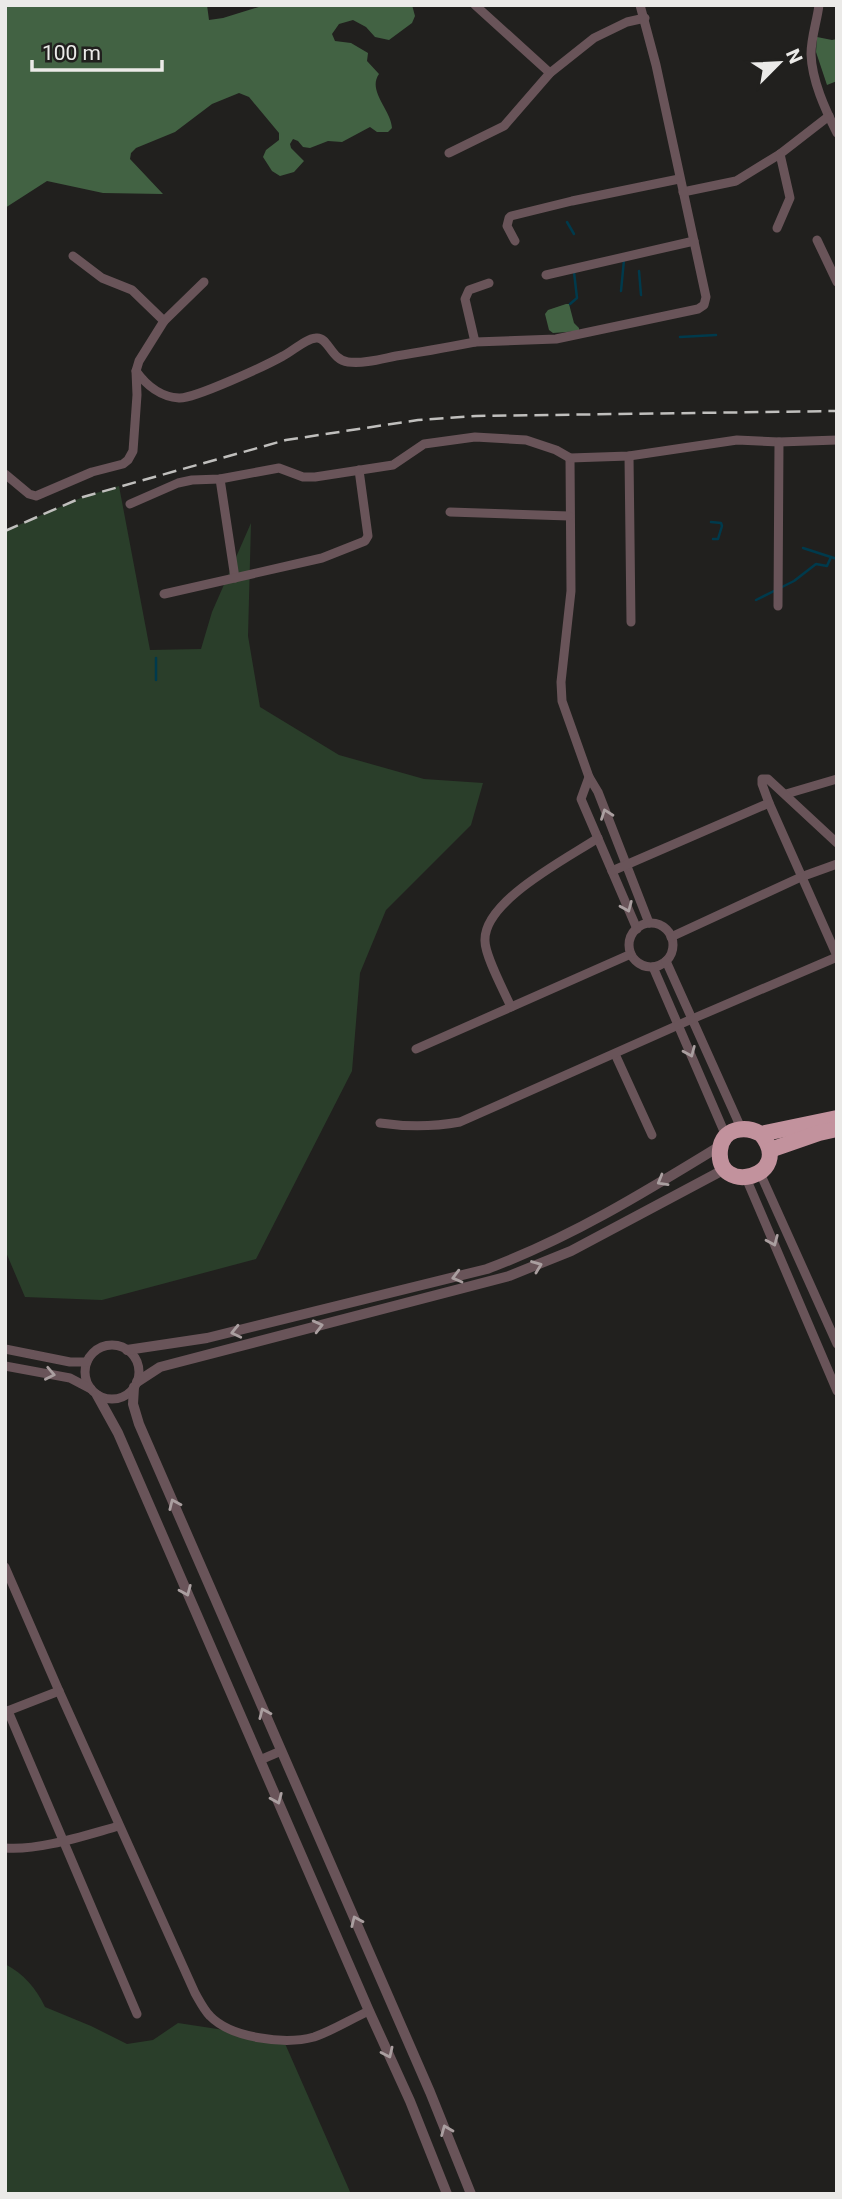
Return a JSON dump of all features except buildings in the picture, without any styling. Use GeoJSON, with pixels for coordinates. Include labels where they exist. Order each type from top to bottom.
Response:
{"type":"FeatureCollection","features":[{"type":"Feature","properties":{"kind":"highway"},"geometry":{"type":"LineString","coordinates":[[761,1134],[837,1118]]}},
{"type":"Feature","properties":{"kind":"highway"},"geometry":{"type":"LineString","coordinates":[[741,1128],[761,1134],[767,1141],[769,1150],[766,1166],[753,1176],[734,1176],[725,1169],[719,1154],[723,1141],[741,1128]]}},
{"type":"Feature","properties":{"kind":"highway"},"geometry":{"type":"LineString","coordinates":[[769,1150],[837,1129]]}},
{"type":"Feature","properties":{"kind":"street"},"geometry":{"type":"LineString","coordinates":[[475,5],[550,73]]}},
{"type":"Feature","properties":{"kind":"street"},"geometry":{"type":"LineString","coordinates":[[136,371],[152,389],[183,398],[281,358],[312,339],[320,338],[339,359],[350,362],[475,342],[556,339],[702,307],[706,297],[640,5]]}},
{"type":"Feature","properties":{"kind":"street"},"geometry":{"type":"LineString","coordinates":[[819,5],[811,54],[815,75],[837,132]]}},
{"type":"Feature","properties":{"kind":"street"},"geometry":{"type":"LineString","coordinates":[[449,153],[504,127],[550,73],[607,30],[645,18]]}},
{"type":"Feature","properties":{"kind":"street"},"geometry":{"type":"LineString","coordinates":[[682,192],[731,183],[780,154],[829,116]]}},
{"type":"Feature","properties":{"kind":"street"},"geometry":{"type":"LineString","coordinates":[[777,228],[790,198],[780,154]]}},
{"type":"Feature","properties":{"kind":"street"},"geometry":{"type":"LineString","coordinates":[[515,241],[507,226],[511,216],[679,178]]}},
{"type":"Feature","properties":{"kind":"street"},"geometry":{"type":"LineString","coordinates":[[817,240],[837,282]]}},
{"type":"Feature","properties":{"kind":"street"},"geometry":{"type":"LineString","coordinates":[[546,275],[694,241]]}},
{"type":"Feature","properties":{"kind":"street"},"geometry":{"type":"LineString","coordinates":[[73,256],[102,278],[132,290],[164,321]]}},
{"type":"Feature","properties":{"kind":"street"},"geometry":{"type":"LineString","coordinates":[[5,474],[31,496],[36,496],[128,460],[132,451],[136,371],[139,361],[164,321],[204,282]]}},
{"type":"Feature","properties":{"kind":"street"},"geometry":{"type":"LineString","coordinates":[[475,342],[465,299],[469,290],[489,283]]}},
{"type":"Feature","properties":{"kind":"street"},"geometry":{"type":"LineString","coordinates":[[130,504],[178,483],[220,479],[279,468],[303,477],[393,465],[424,444],[475,437],[526,440],[556,450],[570,458],[629,456],[737,440],[837,440]]}},
{"type":"Feature","properties":{"kind":"street"},"geometry":{"type":"LineString","coordinates":[[778,606],[779,442]]}},
{"type":"Feature","properties":{"kind":"street"},"geometry":{"type":"LineString","coordinates":[[629,456],[631,622]]}},
{"type":"Feature","properties":{"kind":"street"},"geometry":{"type":"LineString","coordinates":[[570,458],[571,592],[561,682],[562,701],[589,777],[598,792],[649,923]]}},
{"type":"Feature","properties":{"kind":"street"},"geometry":{"type":"LineString","coordinates":[[164,594],[322,558],[365,541],[368,536],[359,470]]}},
{"type":"Feature","properties":{"kind":"street"},"geometry":{"type":"LineString","coordinates":[[220,479],[235,578]]}},
{"type":"Feature","properties":{"kind":"street"},"geometry":{"type":"LineString","coordinates":[[450,512],[569,516]]}},
{"type":"Feature","properties":{"kind":"street"},"geometry":{"type":"LineString","coordinates":[[589,777],[581,799],[637,929]]}},
{"type":"Feature","properties":{"kind":"street"},"geometry":{"type":"LineString","coordinates":[[380,1123],[403,1127],[430,1127],[460,1122],[692,1018],[837,957],[769,803],[761,784],[762,779],[768,779],[786,794],[837,843]]}},
{"type":"Feature","properties":{"kind":"street"},"geometry":{"type":"LineString","coordinates":[[786,794],[837,779]]}},
{"type":"Feature","properties":{"kind":"street"},"geometry":{"type":"LineString","coordinates":[[612,872],[769,803]]}},
{"type":"Feature","properties":{"kind":"street"},"geometry":{"type":"LineString","coordinates":[[511,1007],[484,944],[485,929],[506,900],[520,888],[598,838]]}},
{"type":"Feature","properties":{"kind":"street"},"geometry":{"type":"LineString","coordinates":[[671,937],[801,877],[837,864]]}},
{"type":"Feature","properties":{"kind":"street"},"geometry":{"type":"LineString","coordinates":[[649,923],[662,927],[671,937],[672,950],[666,961],[653,967],[640,964],[631,954],[630,940],[637,929],[649,923]]}},
{"type":"Feature","properties":{"kind":"street"},"geometry":{"type":"LineString","coordinates":[[416,1049],[631,954]]}},
{"type":"Feature","properties":{"kind":"street"},"geometry":{"type":"LineString","coordinates":[[666,961],[741,1128]]}},
{"type":"Feature","properties":{"kind":"street"},"geometry":{"type":"LineString","coordinates":[[447,2194],[411,2101],[369,2011],[118,1433],[85,1376],[87,1362],[91,1355],[104,1346],[112,1345],[127,1350],[207,1338],[487,1269],[572,1233],[723,1141],[653,967]]}},
{"type":"Feature","properties":{"kind":"street"},"geometry":{"type":"LineString","coordinates":[[615,1054],[652,1135]]}},
{"type":"Feature","properties":{"kind":"street"},"geometry":{"type":"LineString","coordinates":[[6,1367],[70,1378],[94,1392],[113,1399],[121,1398],[160,1367],[509,1276],[571,1251],[725,1169]]}},
{"type":"Feature","properties":{"kind":"street"},"geometry":{"type":"LineString","coordinates":[[753,1176],[837,1344]]}},
{"type":"Feature","properties":{"kind":"street"},"geometry":{"type":"LineString","coordinates":[[753,1176],[837,1391]]}},
{"type":"Feature","properties":{"kind":"street"},"geometry":{"type":"LineString","coordinates":[[5,1349],[70,1362],[87,1362]]}},
{"type":"Feature","properties":{"kind":"street"},"geometry":{"type":"LineString","coordinates":[[127,1350],[138,1364],[133,1404],[139,1424],[430,2092],[471,2194]]}},
{"type":"Feature","properties":{"kind":"street"},"geometry":{"type":"LineString","coordinates":[[5,1567],[195,1993],[209,2015],[226,2028],[274,2039],[298,2040],[317,2036],[369,2011]]}},
{"type":"Feature","properties":{"kind":"street"},"geometry":{"type":"LineString","coordinates":[[59,1691],[7,1712],[137,2014]]}},
{"type":"Feature","properties":{"kind":"street"},"geometry":{"type":"LineString","coordinates":[[260,1760],[281,1751]]}},
{"type":"Feature","properties":{"kind":"street"},"geometry":{"type":"LineString","coordinates":[[5,1848],[15,1849],[64,1841],[119,1826]]}},
{"type":"Feature","properties":{"kind":"green space"},"geometry":{"type":"Polygon","coordinates":[[[7,5],[207,5],[209,20],[265,5],[412,5],[415,16],[412,23],[389,40],[375,37],[366,27],[353,20],[339,24],[332,34],[335,41],[351,43],[368,53],[367,61],[379,74],[376,87],[391,121],[392,128],[388,132],[377,132],[370,127],[342,142],[328,141],[310,148],[303,147],[293,139],[291,148],[304,161],[294,172],[280,176],[272,171],[263,157],[266,150],[279,140],[279,133],[249,97],[239,93],[212,104],[175,132],[136,148],[131,153],[130,159],[163,194],[103,193],[47,181],[5,208],[7,5]]]}},
{"type":"Feature","properties":{"kind":"green space"},"geometry":{"type":"Polygon","coordinates":[[[817,37],[837,39],[837,81],[827,85],[816,52],[817,37]]]}},
{"type":"Feature","properties":{"kind":"green space"},"geometry":{"type":"Polygon","coordinates":[[[569,304],[579,331],[553,333],[549,330],[545,314],[548,310],[569,304]]]}},
{"type":"Feature","properties":{"kind":"green space"},"geometry":{"type":"Polygon","coordinates":[[[119,486],[150,650],[201,649],[212,612],[251,523],[248,636],[260,707],[339,755],[424,779],[483,783],[471,825],[386,910],[360,973],[352,1071],[256,1259],[102,1300],[25,1297],[5,1250],[5,531],[83,497],[119,486]]]}},
{"type":"Feature","properties":{"kind":"green space"},"geometry":{"type":"Polygon","coordinates":[[[5,1964],[29,1982],[45,2007],[127,2044],[153,2040],[178,2023],[283,2039],[351,2194],[5,2194],[5,1964]]]}},
{"type":"Feature","properties":{"kind":"waterway"},"geometry":{"type":"LineString","coordinates":[[567,222],[574,234]]}},
{"type":"Feature","properties":{"kind":"waterway"},"geometry":{"type":"LineString","coordinates":[[621,291],[624,260]]}},
{"type":"Feature","properties":{"kind":"waterway"},"geometry":{"type":"LineString","coordinates":[[639,271],[641,295]]}},
{"type":"Feature","properties":{"kind":"waterway"},"geometry":{"type":"LineString","coordinates":[[570,304],[577,298],[574,272]]}},
{"type":"Feature","properties":{"kind":"waterway"},"geometry":{"type":"LineString","coordinates":[[680,337],[716,335]]}},
{"type":"Feature","properties":{"kind":"waterway"},"geometry":{"type":"LineString","coordinates":[[711,522],[721,523],[722,526],[718,539],[713,539]]}},
{"type":"Feature","properties":{"kind":"waterway"},"geometry":{"type":"LineString","coordinates":[[803,548],[837,559]]}},
{"type":"Feature","properties":{"kind":"waterway"},"geometry":{"type":"LineString","coordinates":[[782,587],[816,564],[827,566],[831,557]]}},
{"type":"Feature","properties":{"kind":"waterway"},"geometry":{"type":"LineString","coordinates":[[756,600],[776,590]]}},
{"type":"Feature","properties":{"kind":"waterway"},"geometry":{"type":"LineString","coordinates":[[156,658],[156,680]]}},
{"type":"Feature","properties":{"kind":"railway"},"geometry":{"type":"LineString","coordinates":[[5,531],[83,497],[286,440],[418,420],[476,416],[837,411]]}}]}
